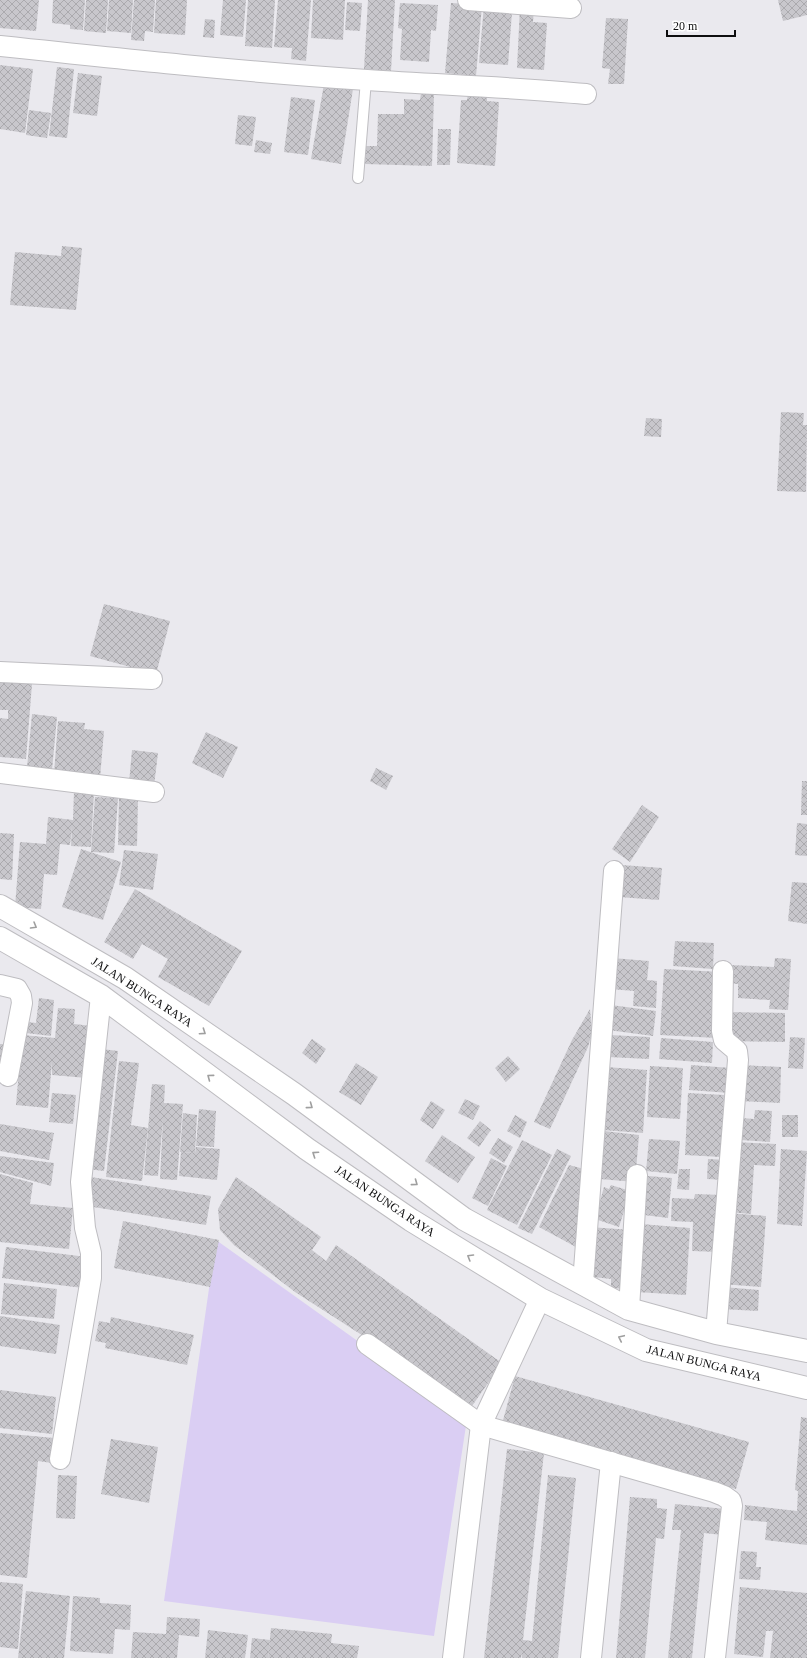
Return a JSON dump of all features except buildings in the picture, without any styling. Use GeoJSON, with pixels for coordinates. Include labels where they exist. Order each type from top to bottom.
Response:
{"type":"FeatureCollection","features":[{"type":"Feature","properties":{"kind":"main road","name":"JALAN BUNGA RAYA"},"geometry":{"type":"LineString","coordinates":[[0,906],[125,978],[294,1094],[464,1219],[629,1309],[716,1333],[807,1351]]}},
{"type":"Feature","properties":{"kind":"main road","name":"JALAN BUNGA RAYA"},"geometry":{"type":"LineString","coordinates":[[1,940],[101,996],[307,1149],[411,1220],[540,1299],[646,1350],[807,1388]]}},
{"type":"Feature","properties":{"kind":"main road"},"geometry":{"type":"LineString","coordinates":[[493,1270],[509,1243]]}},
{"type":"Feature","properties":{"kind":"street"},"geometry":{"type":"LineString","coordinates":[[468,0],[571,8]]}},
{"type":"Feature","properties":{"kind":"street"},"geometry":{"type":"LineString","coordinates":[[0,46],[136,60],[366,80],[586,94]]}},
{"type":"Feature","properties":{"kind":"street"},"geometry":{"type":"LineString","coordinates":[[0,672],[152,678]]}},
{"type":"Feature","properties":{"kind":"street"},"geometry":{"type":"LineString","coordinates":[[0,773],[154,792]]}},
{"type":"Feature","properties":{"kind":"street"},"geometry":{"type":"LineString","coordinates":[[583,1283],[614,871]]}},
{"type":"Feature","properties":{"kind":"street"},"geometry":{"type":"LineString","coordinates":[[716,1333],[738,1060],[738,1050],[724,1040],[722,1031],[723,971]]}},
{"type":"Feature","properties":{"kind":"street"},"geometry":{"type":"LineString","coordinates":[[0,985],[17,989],[21,996],[22,1003],[8,1076]]}},
{"type":"Feature","properties":{"kind":"street"},"geometry":{"type":"LineString","coordinates":[[60,1459],[90,1278],[91,1253],[85,1228],[81,1182],[101,996]]}},
{"type":"Feature","properties":{"kind":"street"},"geometry":{"type":"LineString","coordinates":[[629,1309],[637,1175]]}},
{"type":"Feature","properties":{"kind":"street"},"geometry":{"type":"LineString","coordinates":[[453,1658],[481,1425],[540,1299]]}},
{"type":"Feature","properties":{"kind":"street"},"geometry":{"type":"LineString","coordinates":[[366,1344],[481,1425],[714,1492],[731,1501],[732,1506],[715,1658]]}},
{"type":"Feature","properties":{"kind":"street"},"geometry":{"type":"LineString","coordinates":[[591,1658],[611,1462]]}},
{"type":"Feature","properties":{"kind":"lane"},"geometry":{"type":"LineString","coordinates":[[358,178],[366,80]]}},
{"type":"Feature","properties":{"kind":"shaded area"},"geometry":{"type":"Polygon","coordinates":[[[216,1240],[467,1419],[434,1636],[164,1601],[216,1240]]]}}]}
